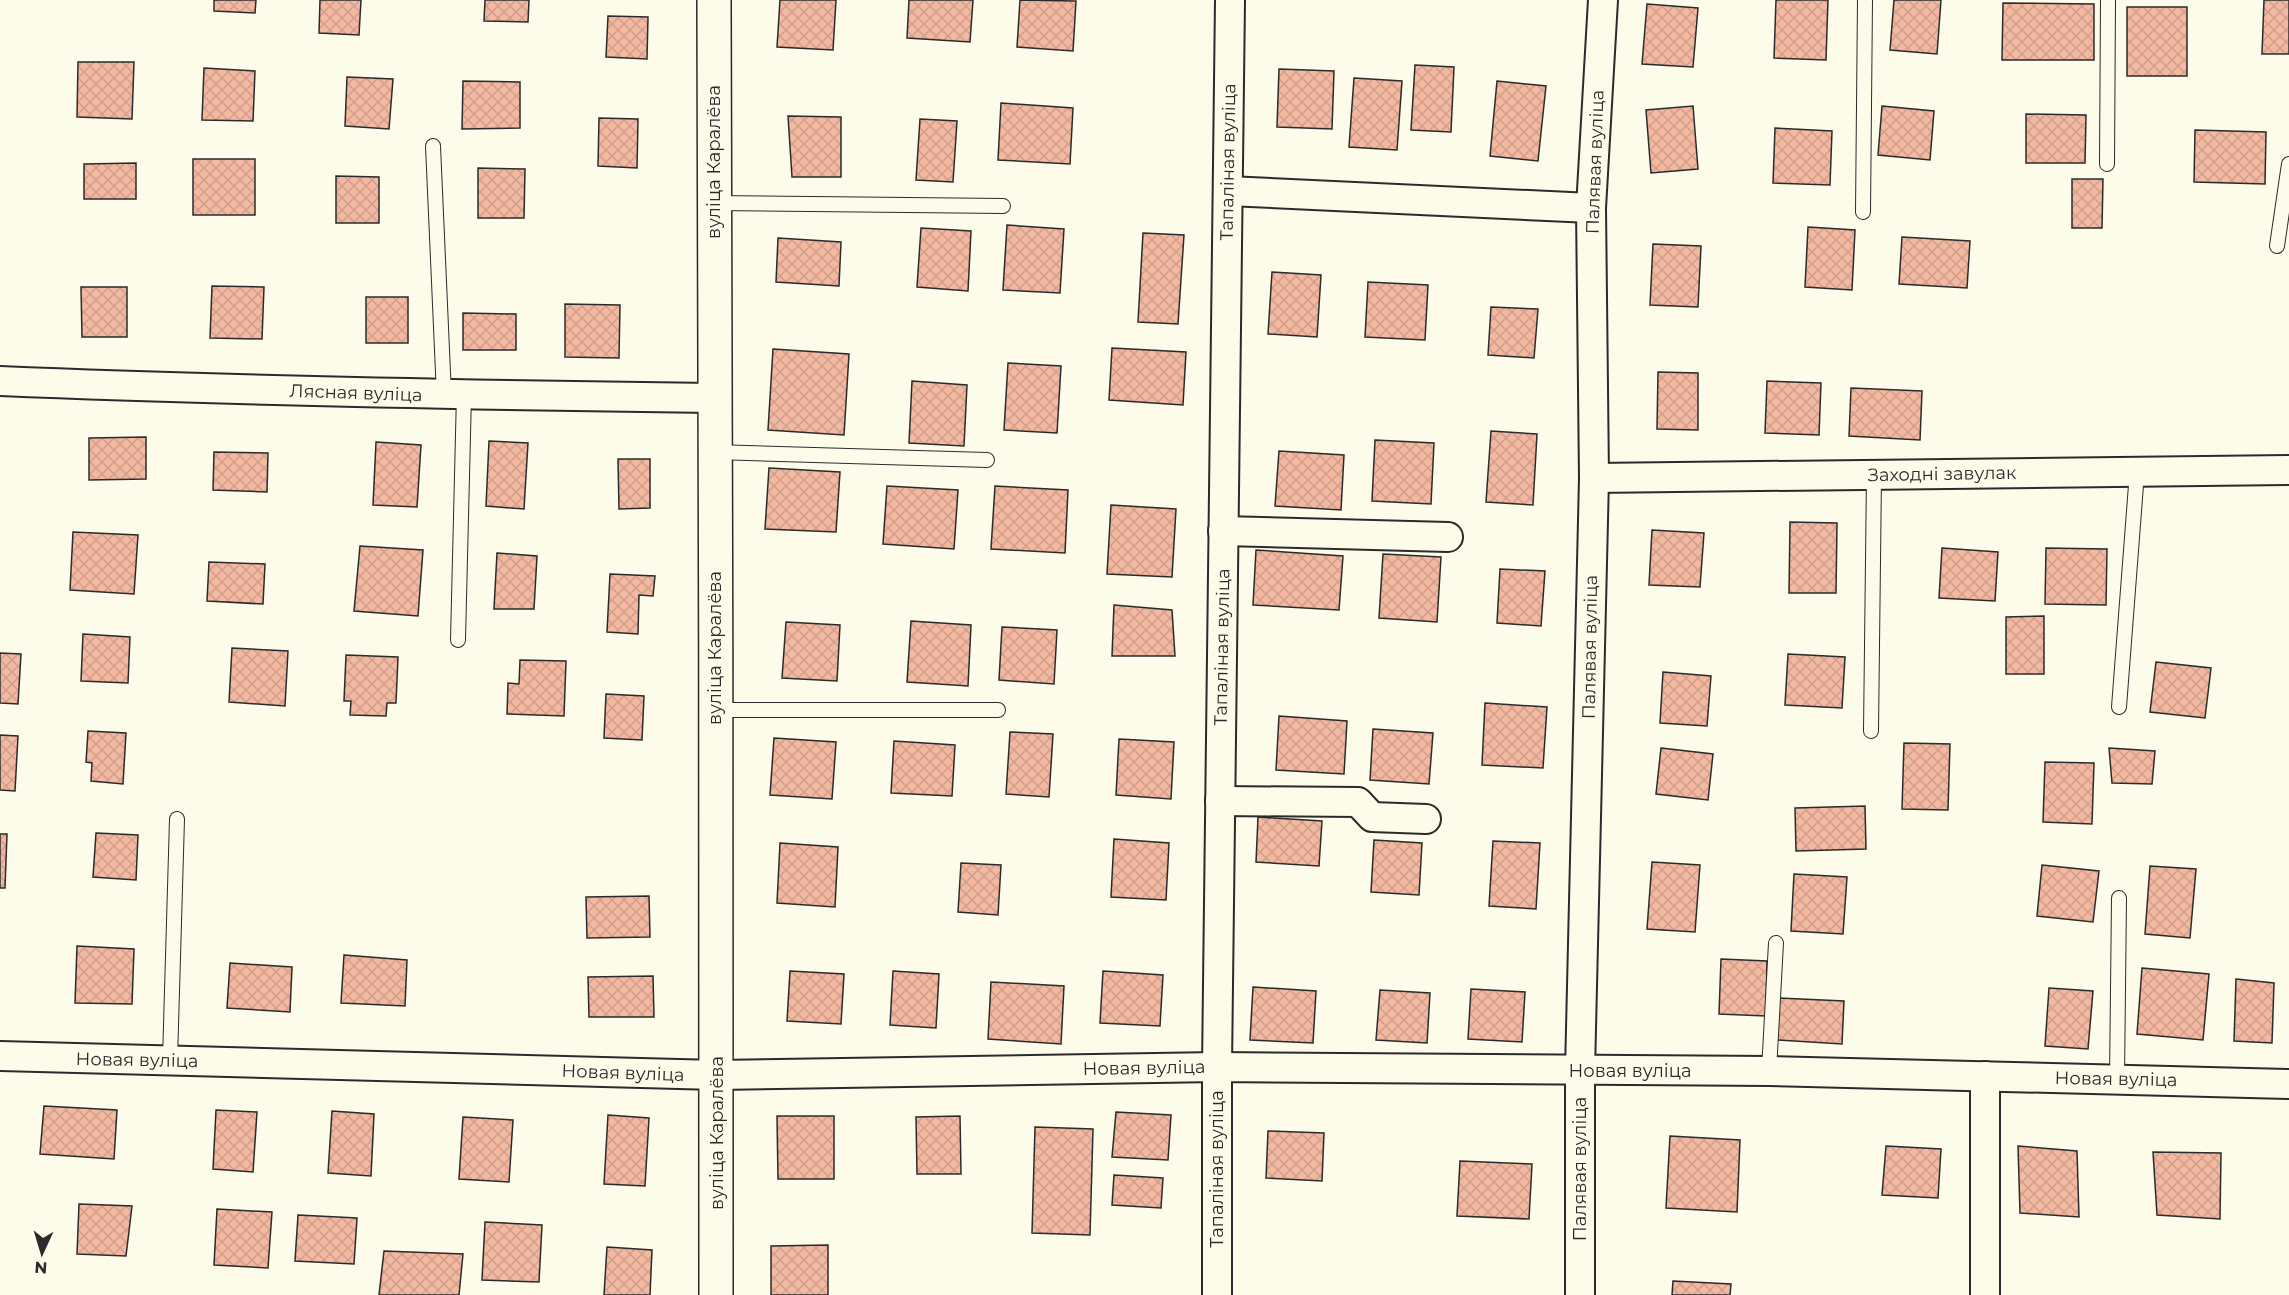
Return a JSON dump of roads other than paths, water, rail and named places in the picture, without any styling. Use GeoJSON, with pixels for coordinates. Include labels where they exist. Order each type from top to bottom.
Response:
{"type":"FeatureCollection","features":[{"type":"Feature","properties":{"kind":"main road","name":"вуліца Каралёва"},"geometry":{"type":"LineString","coordinates":[[714,0],[716,1295]]}},
{"type":"Feature","properties":{"kind":"street","name":"Тапаліная вуліца"},"geometry":{"type":"LineString","coordinates":[[1217,1295],[1217,1067],[1230,0]]}},
{"type":"Feature","properties":{"kind":"street","name":"Палявая вуліца"},"geometry":{"type":"LineString","coordinates":[[1580,1295],[1580,1071],[1594,478],[1591,208],[1603,0]]}},
{"type":"Feature","properties":{"kind":"street"},"geometry":{"type":"LineString","coordinates":[[1228,191],[1591,208]]}},
{"type":"Feature","properties":{"kind":"street","name":"Лясная вуліца"},"geometry":{"type":"LineString","coordinates":[[0,381],[156,388],[713,398]]}},
{"type":"Feature","properties":{"kind":"street","name":"Заходні завулак"},"geometry":{"type":"LineString","coordinates":[[1594,478],[2289,470]]}},
{"type":"Feature","properties":{"kind":"street"},"geometry":{"type":"LineString","coordinates":[[1223,531],[1448,537]]}},
{"type":"Feature","properties":{"kind":"street"},"geometry":{"type":"LineString","coordinates":[[1220,801],[1358,802],[1372,817],[1426,819]]}},
{"type":"Feature","properties":{"kind":"street","name":"Новая вуліца"},"geometry":{"type":"LineString","coordinates":[[0,1056],[717,1075],[1217,1067],[1769,1071],[2289,1084]]}},
{"type":"Feature","properties":{"kind":"street"},"geometry":{"type":"LineString","coordinates":[[1985,1076],[1985,1295]]}},
{"type":"Feature","properties":{"kind":"lane"},"geometry":{"type":"LineString","coordinates":[[1863,212],[1865,0]]}},
{"type":"Feature","properties":{"kind":"lane"},"geometry":{"type":"LineString","coordinates":[[2107,164],[2108,0]]}},
{"type":"Feature","properties":{"kind":"lane"},"geometry":{"type":"LineString","coordinates":[[433,146],[454,395],[458,640]]}},
{"type":"Feature","properties":{"kind":"lane"},"geometry":{"type":"LineString","coordinates":[[2277,246],[2289,164]]}},
{"type":"Feature","properties":{"kind":"lane"},"geometry":{"type":"LineString","coordinates":[[714,203],[1003,206]]}},
{"type":"Feature","properties":{"kind":"lane"},"geometry":{"type":"LineString","coordinates":[[714,452],[987,460]]}},
{"type":"Feature","properties":{"kind":"lane"},"geometry":{"type":"LineString","coordinates":[[2120,707],[2137,472]]}},
{"type":"Feature","properties":{"kind":"lane"},"geometry":{"type":"LineString","coordinates":[[1871,731],[1874,475]]}},
{"type":"Feature","properties":{"kind":"lane"},"geometry":{"type":"LineString","coordinates":[[715,710],[998,710]]}},
{"type":"Feature","properties":{"kind":"lane"},"geometry":{"type":"LineString","coordinates":[[170,1060],[177,819]]}},
{"type":"Feature","properties":{"kind":"lane"},"geometry":{"type":"LineString","coordinates":[[2117,1079],[2119,897]]}},
{"type":"Feature","properties":{"kind":"lane"},"geometry":{"type":"LineString","coordinates":[[1769,1071],[1776,943]]}}]}
